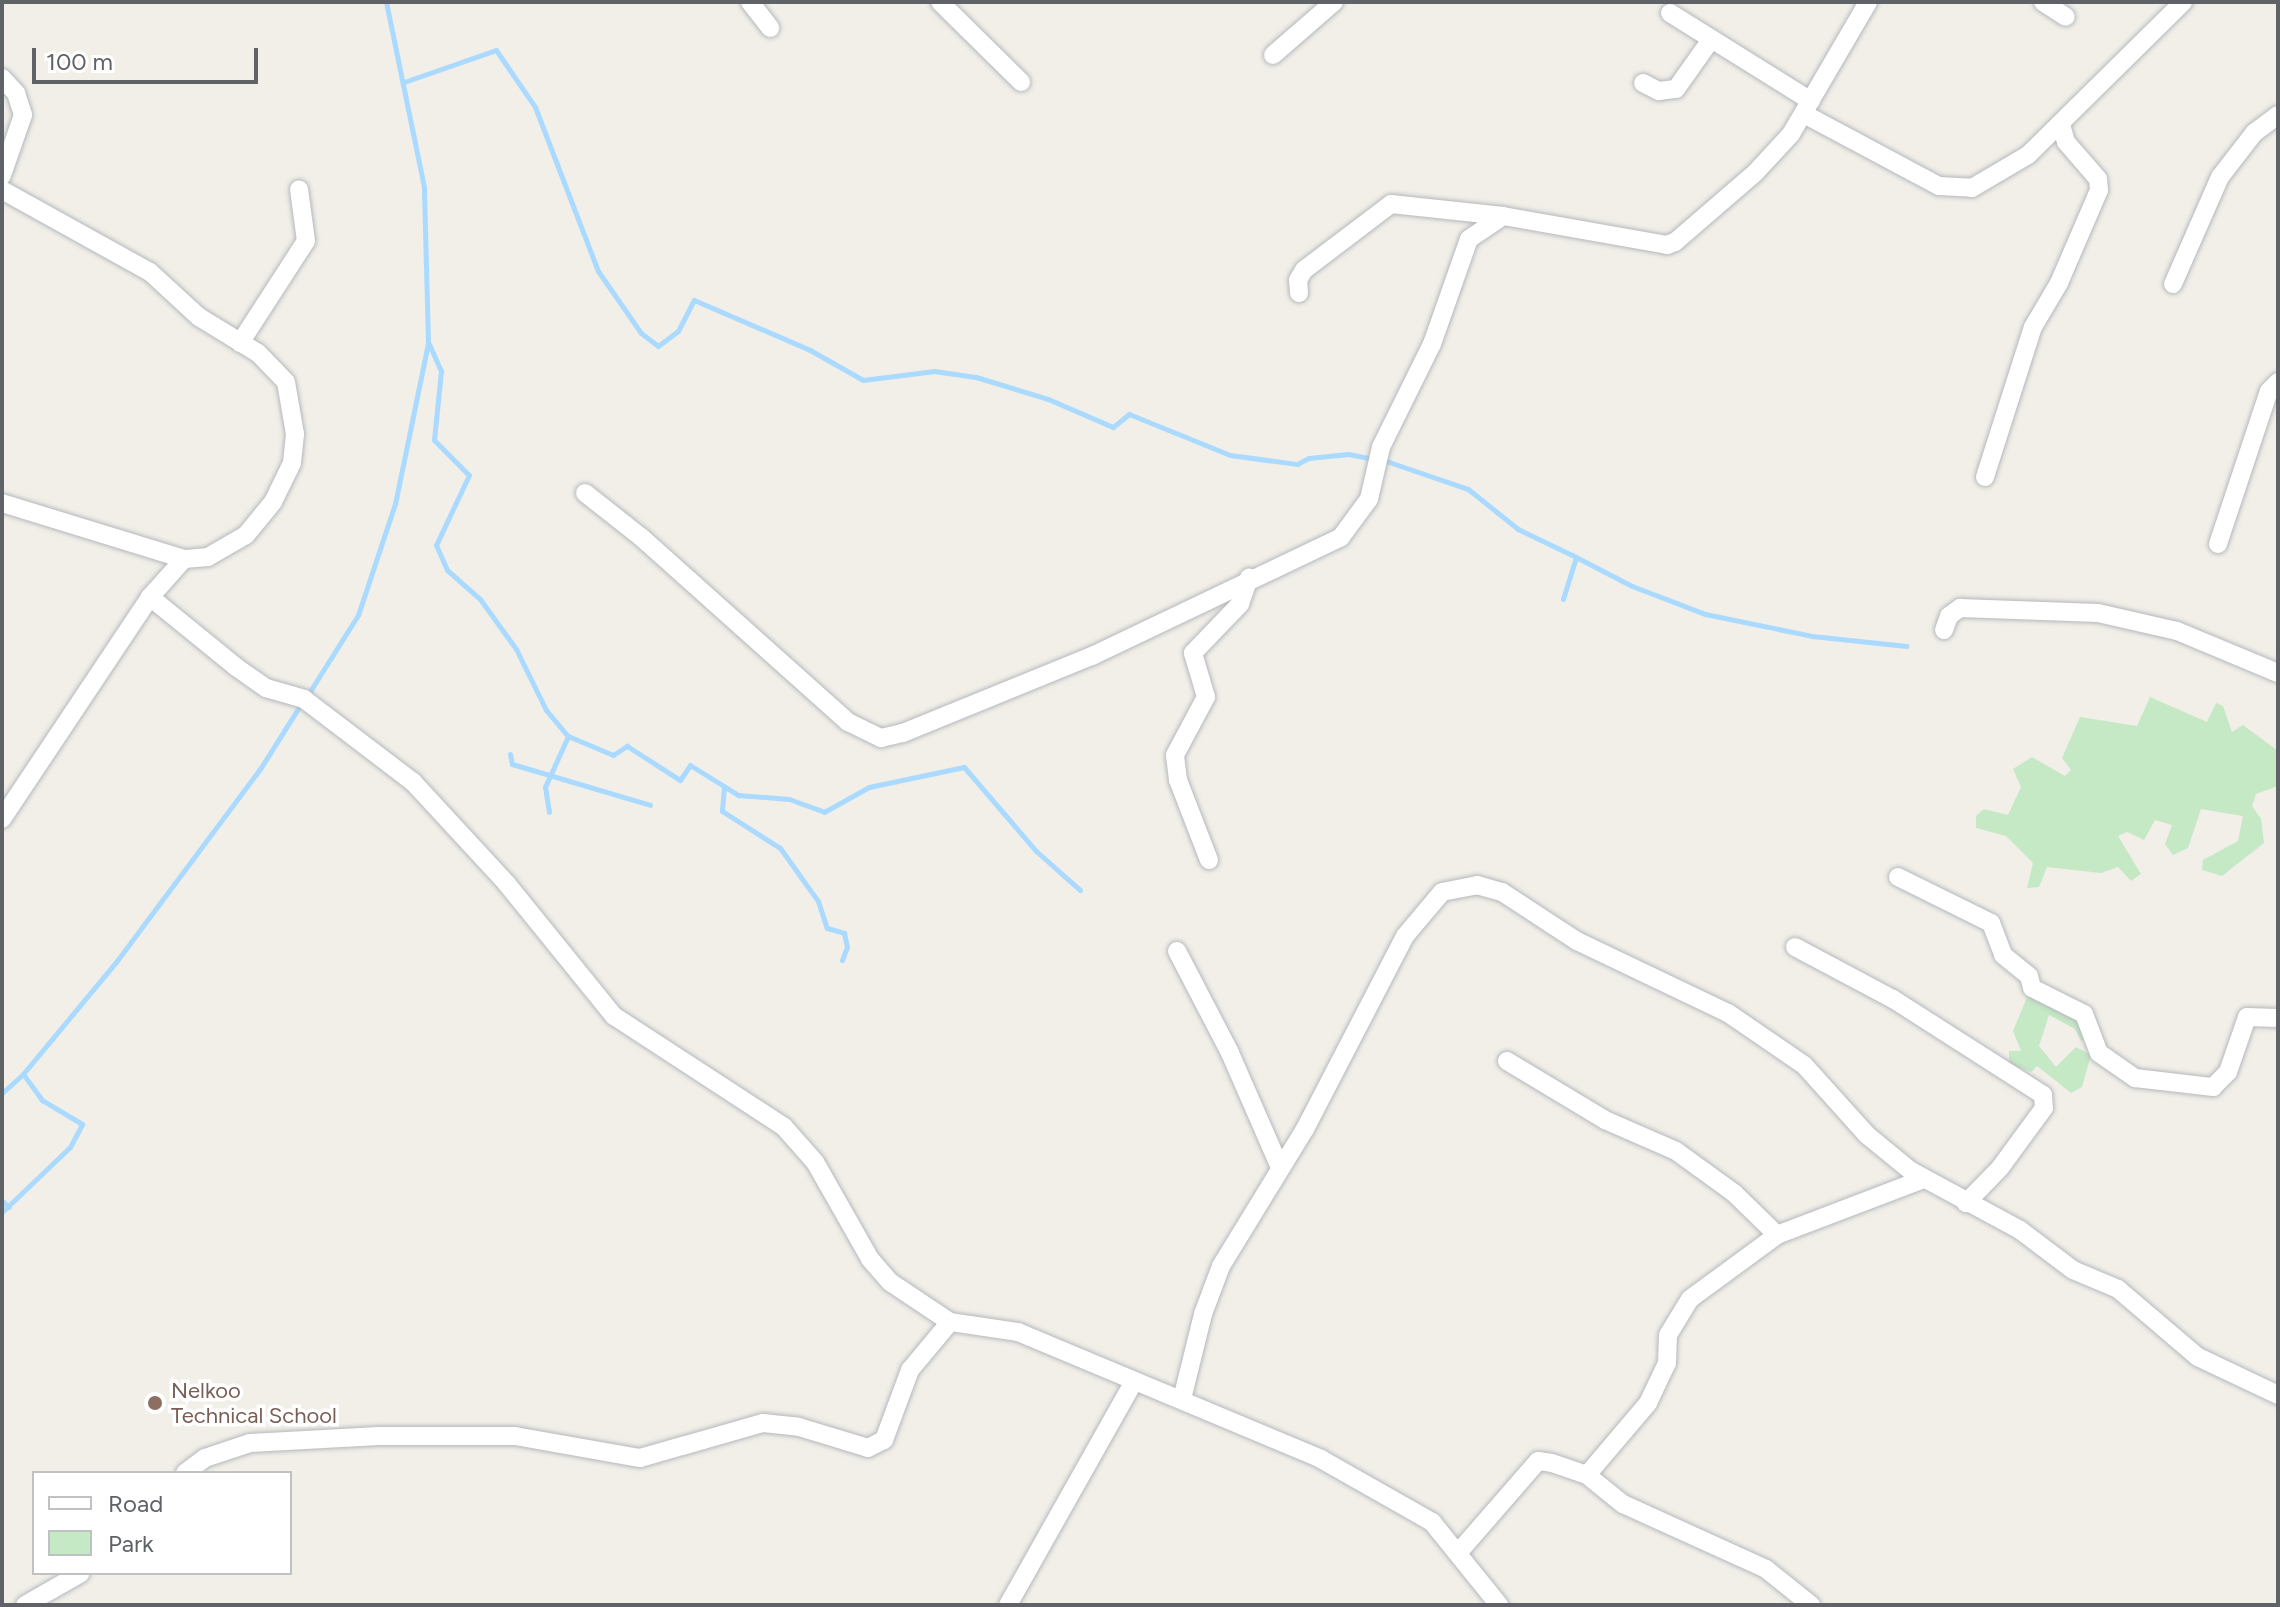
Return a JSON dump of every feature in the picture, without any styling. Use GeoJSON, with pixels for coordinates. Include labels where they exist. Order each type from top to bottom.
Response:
{"type":"FeatureCollection","features":[{"type":"Feature","properties":{"kind":"street"},"geometry":{"type":"LineString","coordinates":[[750,2],[770,28]]}},
{"type":"Feature","properties":{"kind":"street"},"geometry":{"type":"LineString","coordinates":[[940,2],[1021,82]]}},
{"type":"Feature","properties":{"kind":"street"},"geometry":{"type":"LineString","coordinates":[[1273,55],[1334,2]]}},
{"type":"Feature","properties":{"kind":"street"},"geometry":{"type":"LineString","coordinates":[[1299,293],[1298,280],[1304,270],[1391,204],[1503,216],[1672,243],[1755,173],[1807,108],[1868,2]]}},
{"type":"Feature","properties":{"kind":"street"},"geometry":{"type":"LineString","coordinates":[[2043,2],[2066,17]]}},
{"type":"Feature","properties":{"kind":"street"},"geometry":{"type":"LineString","coordinates":[[1670,13],[1898,167],[1956,191],[2009,170],[2061,125],[2081,98],[2183,2]]}},
{"type":"Feature","properties":{"kind":"street"},"geometry":{"type":"LineString","coordinates":[[1643,83],[1659,91],[1676,89],[1710,41]]}},
{"type":"Feature","properties":{"kind":"street"},"geometry":{"type":"LineString","coordinates":[[2,78],[16,93],[23,115],[2,175]]}},
{"type":"Feature","properties":{"kind":"street"},"geometry":{"type":"LineString","coordinates":[[2173,284],[2220,177],[2254,133],[2278,115]]}},
{"type":"Feature","properties":{"kind":"street"},"geometry":{"type":"LineString","coordinates":[[1985,477],[2033,327],[2059,283],[2099,190],[2097,177],[2065,140],[2061,125]]}},
{"type":"Feature","properties":{"kind":"street"},"geometry":{"type":"LineString","coordinates":[[240,343],[306,241],[299,189]]}},
{"type":"Feature","properties":{"kind":"street"},"geometry":{"type":"LineString","coordinates":[[2,190],[150,272],[199,317],[240,343],[286,382],[295,415],[292,463],[273,502],[246,535],[221,552],[184,559],[2,503]]}},
{"type":"Feature","properties":{"kind":"street"},"geometry":{"type":"LineString","coordinates":[[585,493],[650,544],[848,722],[881,738],[1092,656],[1249,578],[1321,547],[1354,524],[1369,499],[1392,422],[1432,344],[1464,247],[1503,216]]}},
{"type":"Feature","properties":{"kind":"street"},"geometry":{"type":"LineString","coordinates":[[2218,544],[2269,391],[2278,382]]}},
{"type":"Feature","properties":{"kind":"street"},"geometry":{"type":"LineString","coordinates":[[2,819],[150,597],[184,559]]}},
{"type":"Feature","properties":{"kind":"street"},"geometry":{"type":"LineString","coordinates":[[1209,860],[1178,780],[1175,755],[1206,697],[1193,653],[1240,604],[1249,578]]}},
{"type":"Feature","properties":{"kind":"street"},"geometry":{"type":"LineString","coordinates":[[150,597],[236,667],[266,688],[304,699],[413,782],[494,868],[614,1016],[784,1127],[815,1162],[870,1259],[890,1282],[950,1322],[1018,1332],[1321,1459],[1419,1512],[1458,1553],[1499,1605]]}},
{"type":"Feature","properties":{"kind":"street"},"geometry":{"type":"LineString","coordinates":[[1944,630],[1948,617],[1960,608],[2098,613],[2177,631],[2278,673]]}},
{"type":"Feature","properties":{"kind":"street"},"geometry":{"type":"LineString","coordinates":[[1898,877],[1991,923],[2003,955],[2029,976],[2032,988],[2084,1014],[2099,1053],[2135,1078],[2213,1087],[2228,1072],[2247,1017],[2278,1018]]}},
{"type":"Feature","properties":{"kind":"street"},"geometry":{"type":"LineString","coordinates":[[1182,1399],[1209,1295],[1279,1165],[1305,1129],[1421,912],[1447,889],[1477,885],[1502,892],[1577,941],[1728,1013],[1804,1065],[1867,1135],[1924,1179],[2020,1230],[2073,1270],[2134,1299],[2198,1357],[2278,1395]]}},
{"type":"Feature","properties":{"kind":"street"},"geometry":{"type":"LineString","coordinates":[[1795,947],[1862,981],[2043,1095],[2044,1108],[2000,1168],[1966,1203]]}},
{"type":"Feature","properties":{"kind":"street"},"geometry":{"type":"LineString","coordinates":[[1177,951],[1230,1053],[1279,1165]]}},
{"type":"Feature","properties":{"kind":"street"},"geometry":{"type":"LineString","coordinates":[[1507,1061],[1605,1120],[1676,1151],[1734,1193],[1777,1235]]}},
{"type":"Feature","properties":{"kind":"street"},"geometry":{"type":"LineString","coordinates":[[1587,1475],[1648,1403],[1662,1376],[1668,1335],[1676,1317],[1690,1299],[1777,1235],[1924,1179]]}},
{"type":"Feature","properties":{"kind":"street"},"geometry":{"type":"LineString","coordinates":[[188,1471],[205,1458],[250,1443],[379,1436],[515,1436],[640,1458],[763,1423],[799,1427],[868,1448],[884,1440],[910,1370],[950,1322]]}},
{"type":"Feature","properties":{"kind":"street"},"geometry":{"type":"LineString","coordinates":[[1008,1605],[1134,1381]]}},
{"type":"Feature","properties":{"kind":"street"},"geometry":{"type":"LineString","coordinates":[[1458,1553],[1538,1461],[1587,1475],[1623,1504],[1766,1569],[1811,1605]]}},
{"type":"Feature","properties":{"kind":"street"},"geometry":{"type":"LineString","coordinates":[[25,1605],[78,1575]]}},
{"type":"Feature","properties":{"kind":"green space"},"geometry":{"type":"Polygon","coordinates":[[[2150,697],[2207,722],[2216,703],[2223,706],[2232,732],[2243,725],[2278,751],[2278,786],[2256,794],[2252,806],[2261,819],[2264,843],[2222,876],[2202,870],[2203,860],[2238,841],[2243,816],[2201,809],[2188,848],[2173,855],[2165,844],[2172,825],[2155,820],[2144,840],[2127,832],[2118,836],[2141,874],[2131,881],[2118,867],[2101,873],[2047,867],[2039,887],[2027,888],[2033,863],[2006,836],[1976,828],[1976,816],[1984,809],[2008,815],[2021,787],[2013,769],[2032,757],[2065,776],[2071,770],[2062,758],[2080,717],[2137,726],[2150,697]]]}},
{"type":"Feature","properties":{"kind":"green space"},"geometry":{"type":"Polygon","coordinates":[[[2028,995],[2083,1019],[2088,1040],[2081,1041],[2075,1029],[2049,1015],[2039,1046],[2056,1067],[2076,1047],[2091,1055],[2082,1087],[2071,1093],[2037,1066],[2031,1072],[2009,1064],[2009,1051],[2021,1051],[2013,1031],[2028,995]]]}},
{"type":"Feature","properties":{"kind":"waterway"},"geometry":{"type":"LineString","coordinates":[[307,696],[358,615],[395,504],[428,343],[424,187],[386,2]]}},
{"type":"Feature","properties":{"kind":"waterway"},"geometry":{"type":"LineString","coordinates":[[404,82],[496,50],[535,107],[598,271],[641,333],[658,346],[678,331],[694,300],[810,350],[863,380],[934,371],[976,377],[1048,399],[1113,427],[1129,414],[1230,455],[1297,464],[1309,458],[1348,454],[1389,462],[1468,489],[1518,529],[1576,557],[1563,599]]}},
{"type":"Feature","properties":{"kind":"waterway"},"geometry":{"type":"LineString","coordinates":[[429,344],[441,371],[434,440],[469,475],[436,545],[447,570],[480,599],[516,649],[546,710],[568,736],[613,755],[627,746],[680,780],[690,765],[738,795],[789,799],[824,812],[869,787],[964,767],[1036,851],[1080,890]]}},
{"type":"Feature","properties":{"kind":"waterway"},"geometry":{"type":"LineString","coordinates":[[1576,557],[1632,586],[1705,614],[1812,636],[1906,646]]}},
{"type":"Feature","properties":{"kind":"waterway"},"geometry":{"type":"LineString","coordinates":[[2,1212],[70,1147],[82,1124],[42,1100],[23,1074],[116,962],[260,769],[301,704]]}},
{"type":"Feature","properties":{"kind":"waterway"},"geometry":{"type":"LineString","coordinates":[[549,812],[545,787],[568,736]]}},
{"type":"Feature","properties":{"kind":"waterway"},"geometry":{"type":"LineString","coordinates":[[510,754],[512,764],[650,805]]}},
{"type":"Feature","properties":{"kind":"waterway"},"geometry":{"type":"LineString","coordinates":[[724,787],[722,811],[780,848],[818,901],[827,928],[844,933],[847,947],[842,960]]}},
{"type":"Feature","properties":{"kind":"waterway"},"geometry":{"type":"LineString","coordinates":[[2,1093],[23,1074]]}},
{"type":"Feature","properties":{"kind":"waterway"},"geometry":{"type":"LineString","coordinates":[[2,1201],[9,1207]]}},
{"type":"Feature","properties":{"kind":"place","name":"Nelkoo Technical School"},"geometry":{"type":"Point","coordinates":[155,1403]}}]}
